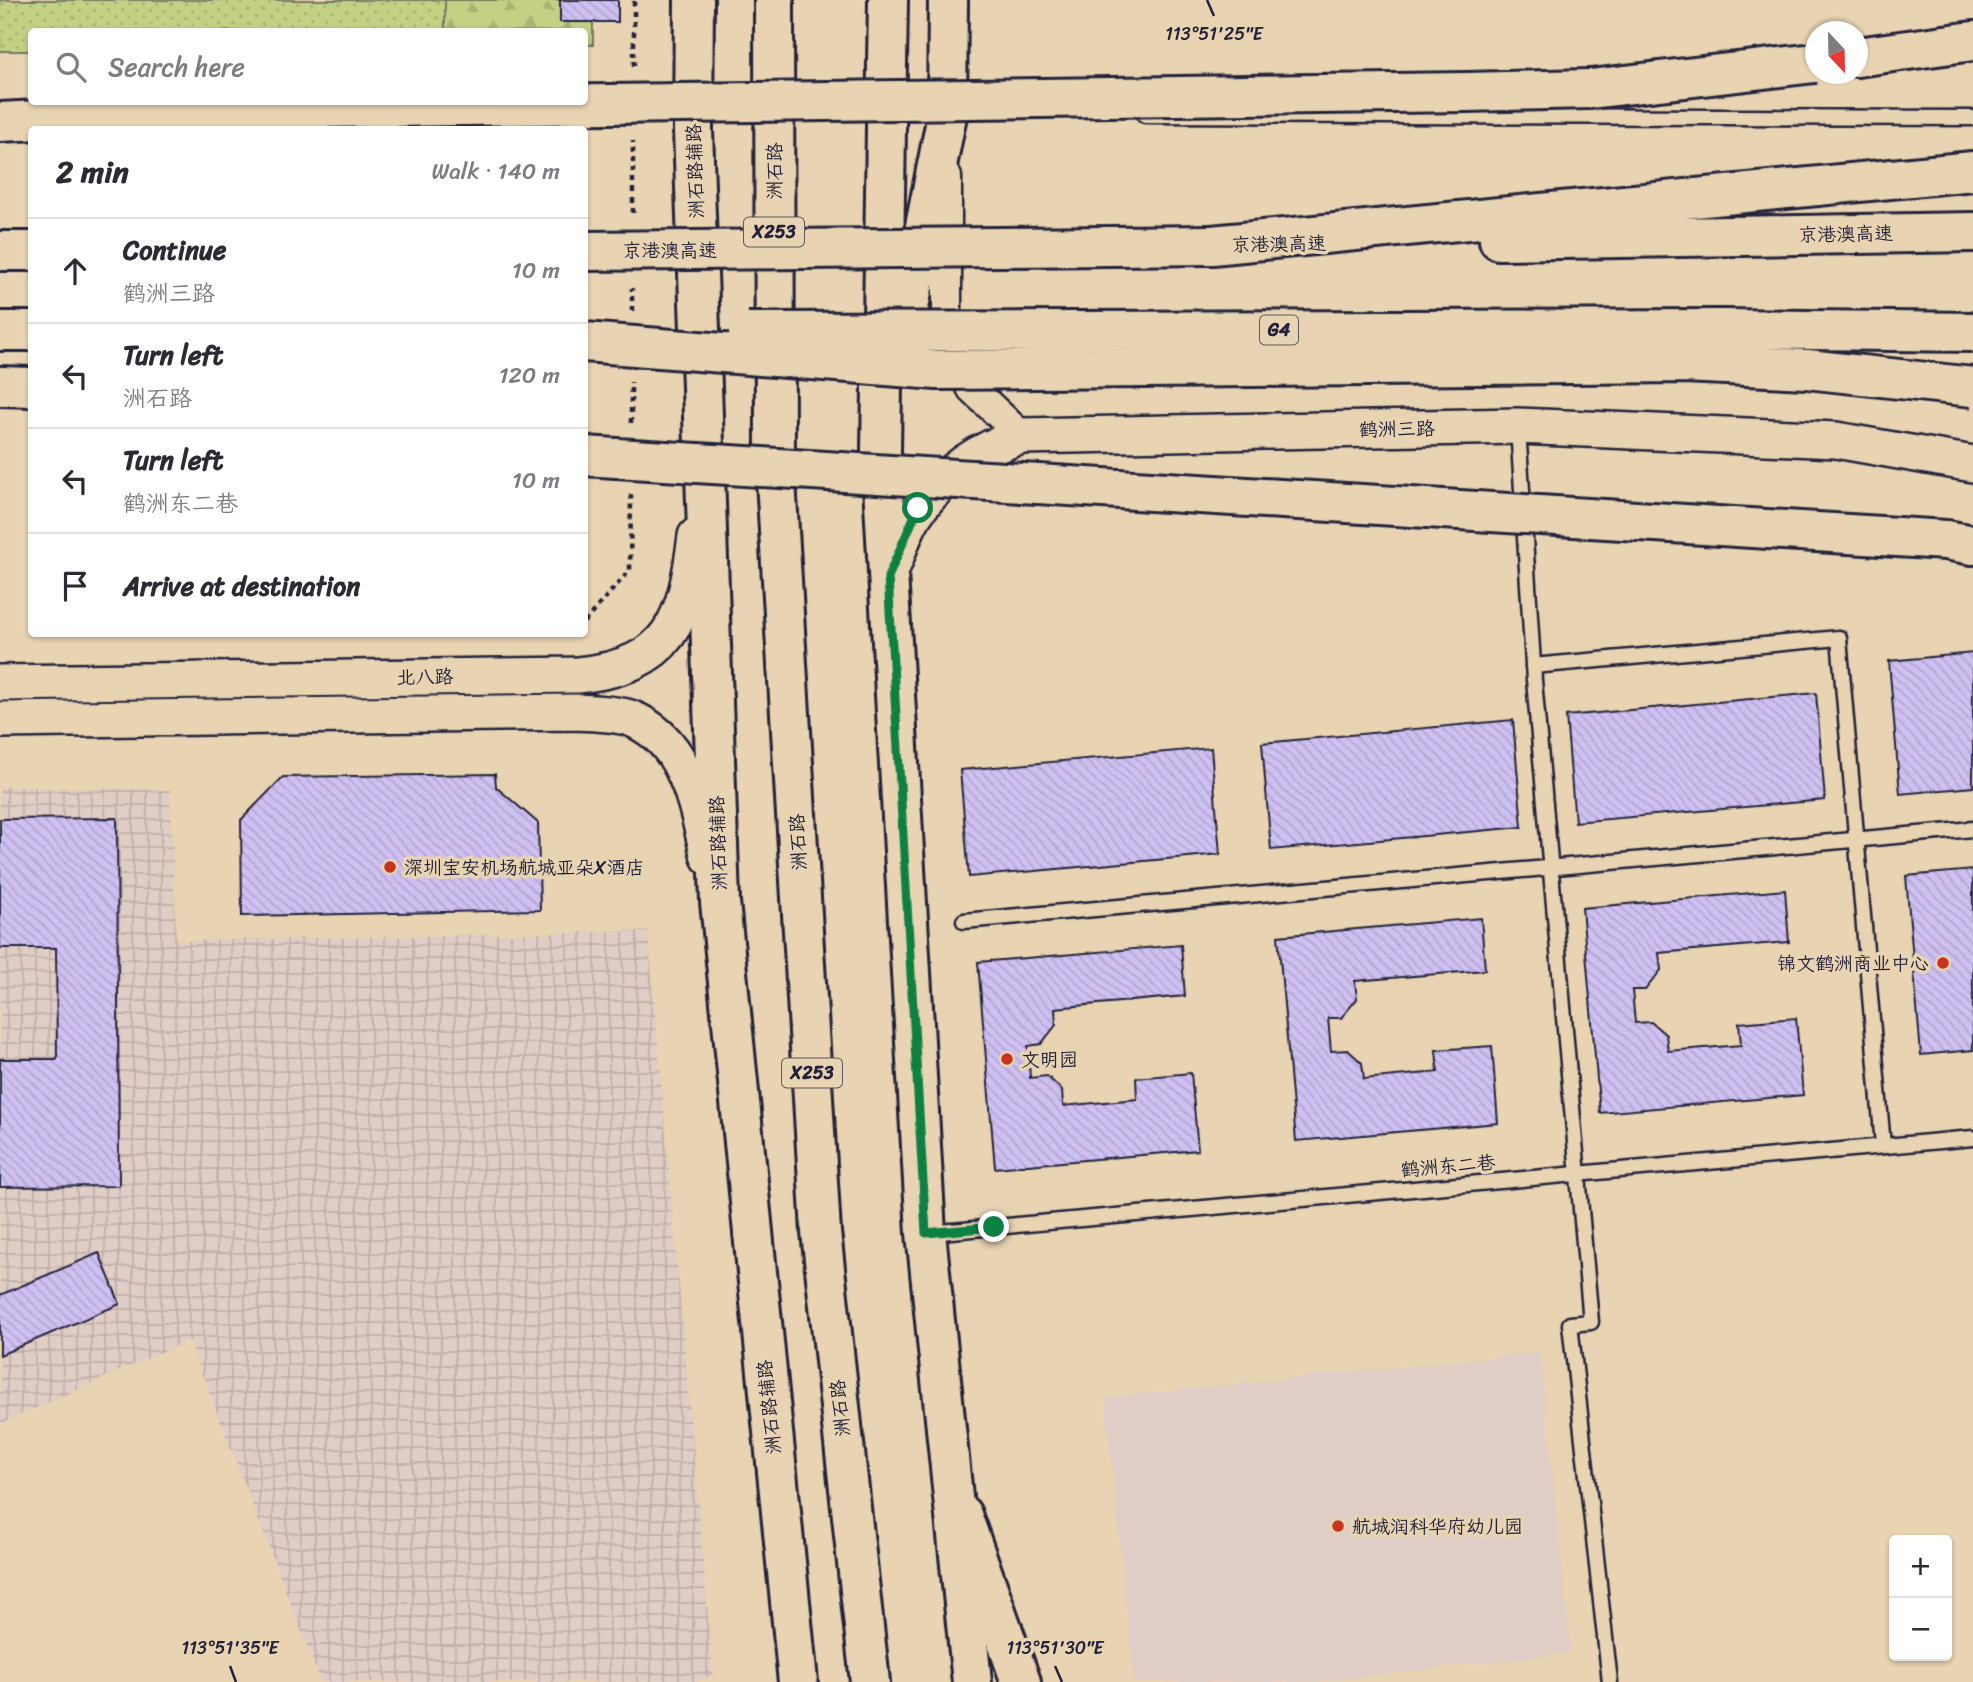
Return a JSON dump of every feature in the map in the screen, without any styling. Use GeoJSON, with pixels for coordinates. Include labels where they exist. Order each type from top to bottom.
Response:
{"type":"FeatureCollection","features":[{"type":"Feature","properties":{"kind":"main road","name":"洲石路辅路"},"geometry":{"type":"LineString","coordinates":[[694,0],[693,130],[720,902],[798,1682]]}},
{"type":"Feature","properties":{"kind":"main road","name":"洲石路"},"geometry":{"type":"LineString","coordinates":[[774,0],[776,476],[821,1232],[870,1682]]}},
{"type":"Feature","properties":{"kind":"main road"},"geometry":{"type":"LineString","coordinates":[[888,0],[881,451],[926,1233],[972,1682]]}},
{"type":"Feature","properties":{"kind":"main road"},"geometry":{"type":"LineString","coordinates":[[881,451],[954,115],[948,0]]}},
{"type":"Feature","properties":{"kind":"main road"},"geometry":{"type":"LineString","coordinates":[[1868,55],[1973,41]]}},
{"type":"Feature","properties":{"kind":"main road"},"geometry":{"type":"LineString","coordinates":[[588,104],[1590,89],[1805,64]]}},
{"type":"Feature","properties":{"kind":"main road"},"geometry":{"type":"LineString","coordinates":[[0,122],[249,109],[542,105]]}},
{"type":"Feature","properties":{"kind":"main road"},"geometry":{"type":"LineString","coordinates":[[1212,245],[1973,172]]}},
{"type":"Feature","properties":{"kind":"main road","name":"京港澳高速"},"geometry":{"type":"LineString","coordinates":[[588,251],[1212,245],[1973,232]]}},
{"type":"Feature","properties":{"kind":"main road"},"geometry":{"type":"LineString","coordinates":[[0,251],[28,251]]}},
{"type":"Feature","properties":{"kind":"main road","name":"G4"},"geometry":{"type":"LineString","coordinates":[[588,332],[1694,329],[1973,332]]}},
{"type":"Feature","properties":{"kind":"main road"},"geometry":{"type":"LineString","coordinates":[[0,331],[28,331]]}},
{"type":"Feature","properties":{"kind":"main road"},"geometry":{"type":"LineString","coordinates":[[588,342],[937,370],[1684,363],[1807,369],[1973,387]]}},
{"type":"Feature","properties":{"kind":"main road"},"geometry":{"type":"LineString","coordinates":[[0,386],[28,387]]}},
{"type":"Feature","properties":{"kind":"main road"},"geometry":{"type":"LineString","coordinates":[[588,456],[1946,540],[1973,545]]}},
{"type":"Feature","properties":{"kind":"main road"},"geometry":{"type":"LineString","coordinates":[[951,1484],[1021,1682]]}},
{"type":"Feature","properties":{"kind":"street"},"geometry":{"type":"LineString","coordinates":[[954,115],[947,319],[951,350],[972,389],[1022,436]]}},
{"type":"Feature","properties":{"kind":"street","name":"鹤洲三路"},"geometry":{"type":"LineString","coordinates":[[888,577],[918,508],[965,460],[999,443],[1022,436],[1518,426],[1836,440],[1973,464]]}},
{"type":"Feature","properties":{"kind":"street","name":"北八路"},"geometry":{"type":"LineString","coordinates":[[0,683],[578,675],[612,671],[636,662],[666,639],[680,614],[689,587],[704,470]]}},
{"type":"Feature","properties":{"kind":"street","name":"北八路"},"geometry":{"type":"LineString","coordinates":[[0,720],[576,712],[628,718],[660,734],[678,758],[695,798],[720,902]]}},
{"type":"Feature","properties":{"kind":"lane"},"geometry":{"type":"LineString","coordinates":[[1128,115],[1973,118]]}},
{"type":"Feature","properties":{"kind":"lane"},"geometry":{"type":"LineString","coordinates":[[1518,426],[1533,666],[1591,1322],[1570,1325],[1610,1682]]}},
{"type":"Feature","properties":{"kind":"lane"},"geometry":{"type":"LineString","coordinates":[[1533,666],[1839,639],[1883,1146]]}},
{"type":"Feature","properties":{"kind":"lane"},"geometry":{"type":"LineString","coordinates":[[964,921],[1973,829]]}},
{"type":"Feature","properties":{"kind":"lane","name":"鹤洲东二巷"},"geometry":{"type":"LineString","coordinates":[[926,1233],[1973,1138]]}},
{"type":"Feature","properties":{"kind":"shaded area"},"geometry":{"type":"Polygon","coordinates":[[[0,787],[170,790],[176,941],[648,931],[713,1675],[694,1682],[321,1682],[189,1340],[0,1424],[0,787]]]}},
{"type":"Feature","properties":{"kind":"shaded area","name":"航城润科华府幼儿园"},"geometry":{"type":"Polygon","coordinates":[[[1540,1352],[1571,1653],[1318,1682],[1134,1682],[1105,1398],[1540,1352]]]}},
{"type":"Feature","properties":{"kind":"green space"},"geometry":{"type":"Polygon","coordinates":[[[0,0],[445,0],[445,28],[28,28],[28,51],[0,51],[0,0]]]}},
{"type":"Feature","properties":{"kind":"green space"},"geometry":{"type":"Polygon","coordinates":[[[445,0],[593,0],[593,45],[588,45],[588,28],[445,28],[445,0]]]}},
{"type":"Feature","properties":{"kind":"building"},"geometry":{"type":"Polygon","coordinates":[[[560,0],[618,0],[618,22],[560,22],[560,0]]]}},
{"type":"Feature","properties":{"kind":"building"},"geometry":{"type":"Polygon","coordinates":[[[1973,653],[1973,787],[1900,794],[1889,661],[1973,653]]]}},
{"type":"Feature","properties":{"kind":"building"},"geometry":{"type":"Polygon","coordinates":[[[1816,693],[1825,800],[1575,822],[1566,716],[1816,693]]]}},
{"type":"Feature","properties":{"kind":"building"},"geometry":{"type":"Polygon","coordinates":[[[1513,720],[1522,827],[1271,850],[1262,743],[1513,720]]]}},
{"type":"Feature","properties":{"kind":"building"},"geometry":{"type":"Polygon","coordinates":[[[1211,748],[1220,854],[969,877],[960,770],[1211,748]]]}},
{"type":"Feature","properties":{"kind":"building","name":"深圳宝安机场航城亚朵X酒店"},"geometry":{"type":"Polygon","coordinates":[[[495,774],[496,787],[538,823],[540,910],[242,916],[241,820],[283,777],[495,774]]]}},
{"type":"Feature","properties":{"kind":"building"},"geometry":{"type":"Polygon","coordinates":[[[117,818],[119,1186],[0,1187],[0,1059],[57,1059],[56,948],[0,948],[0,819],[117,818]]]}},
{"type":"Feature","properties":{"kind":"building","name":"锦文鹤洲商业中心"},"geometry":{"type":"Polygon","coordinates":[[[1973,870],[1973,1050],[1921,1055],[1906,876],[1973,870]]]}},
{"type":"Feature","properties":{"kind":"building"},"geometry":{"type":"Polygon","coordinates":[[[1785,890],[1789,942],[1659,953],[1661,970],[1645,990],[1632,990],[1635,1023],[1651,1022],[1666,1035],[1668,1051],[1741,1045],[1739,1023],[1796,1018],[1803,1095],[1600,1113],[1582,908],[1785,890]]]}},
{"type":"Feature","properties":{"kind":"building"},"geometry":{"type":"Polygon","coordinates":[[[1481,918],[1485,970],[1355,981],[1357,999],[1341,1018],[1328,1018],[1331,1051],[1348,1050],[1362,1063],[1364,1079],[1438,1072],[1436,1050],[1492,1046],[1498,1123],[1296,1141],[1278,936],[1481,918]]]}},
{"type":"Feature","properties":{"kind":"building","name":"文明园"},"geometry":{"type":"Polygon","coordinates":[[[1181,945],[1185,996],[1055,1008],[1056,1025],[1041,1044],[1028,1046],[1030,1078],[1047,1076],[1062,1090],[1063,1106],[1137,1099],[1136,1078],[1191,1073],[1198,1150],[995,1168],[978,962],[1181,945]]]}},
{"type":"Feature","properties":{"kind":"building"},"geometry":{"type":"Polygon","coordinates":[[[99,1253],[120,1304],[0,1355],[0,1295],[99,1253]]]}},
{"type":"Feature","properties":{"kind":"place","name":"深圳宝安机场航城亚朵X酒店"},"geometry":{"type":"Point","coordinates":[390,867]}},
{"type":"Feature","properties":{"kind":"place","name":"锦文鹤洲商业中心"},"geometry":{"type":"Point","coordinates":[1943,963]}},
{"type":"Feature","properties":{"kind":"place","name":"文明园"},"geometry":{"type":"Point","coordinates":[1007,1059]}},
{"type":"Feature","properties":{"kind":"place","name":"航城润科华府幼儿园"},"geometry":{"type":"Point","coordinates":[1338,1526]}},
{"type":"Feature","properties":{"kind":"route"},"geometry":{"type":"LineString","coordinates":[[918,508],[888,577],[926,1233],[994,1227]]}}]}
